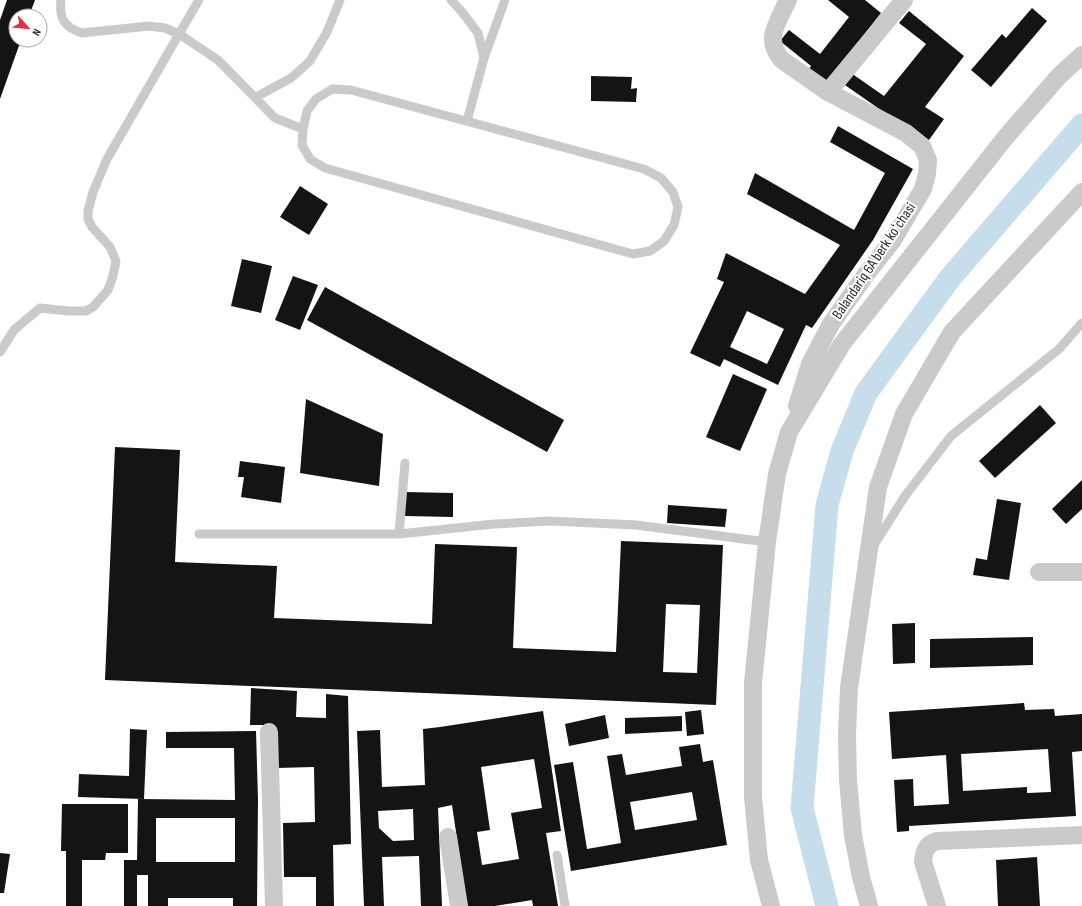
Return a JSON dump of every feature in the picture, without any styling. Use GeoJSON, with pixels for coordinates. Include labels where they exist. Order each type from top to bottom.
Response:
{"type":"FeatureCollection","features":[{"type":"Feature","properties":{"kind":"street","name":"Balandariq 6A berk koʻchasi"},"geometry":{"type":"LineString","coordinates":[[788,0],[772,35],[776,53],[782,60],[828,92],[906,132],[922,146],[928,160],[927,174],[923,189],[892,240],[832,324],[810,364],[789,432]]}},
{"type":"Feature","properties":{"kind":"street"},"geometry":{"type":"LineString","coordinates":[[828,92],[904,0]]}},
{"type":"Feature","properties":{"kind":"street"},"geometry":{"type":"LineString","coordinates":[[770,906],[758,860],[753,797],[753,683],[766,542],[777,474],[789,432],[842,344],[1005,138],[1059,76],[1082,55]]}},
{"type":"Feature","properties":{"kind":"street"},"geometry":{"type":"LineString","coordinates":[[869,906],[861,877],[853,835],[848,780],[847,735],[849,688],[878,487],[904,414],[952,332],[1082,192]]}},
{"type":"Feature","properties":{"kind":"street"},"geometry":{"type":"LineString","coordinates":[[1039,572],[1082,572]]}},
{"type":"Feature","properties":{"kind":"street"},"geometry":{"type":"LineString","coordinates":[[269,732],[274,906]]}},
{"type":"Feature","properties":{"kind":"street"},"geometry":{"type":"LineString","coordinates":[[937,906],[923,862],[926,848],[931,843],[937,841],[1082,835]]}},
{"type":"Feature","properties":{"kind":"street"},"geometry":{"type":"LineString","coordinates":[[448,837],[459,906]]}},
{"type":"Feature","properties":{"kind":"lane"},"geometry":{"type":"LineString","coordinates":[[60,0],[60,11],[66,24],[74,30],[82,33],[149,26],[165,28],[179,34],[218,60],[275,118],[303,129]]}},
{"type":"Feature","properties":{"kind":"lane"},"geometry":{"type":"LineString","coordinates":[[0,352],[14,330],[40,308],[86,311],[93,307],[108,290],[114,276],[116,261],[110,247],[92,227],[88,219],[91,198],[107,159],[200,0]]}},
{"type":"Feature","properties":{"kind":"lane"},"geometry":{"type":"LineString","coordinates":[[256,97],[291,78],[310,61],[327,32],[340,0]]}},
{"type":"Feature","properties":{"kind":"lane"},"geometry":{"type":"LineString","coordinates":[[451,0],[478,33],[484,58]]}},
{"type":"Feature","properties":{"kind":"lane"},"geometry":{"type":"LineString","coordinates":[[467,121],[484,58],[505,0]]}},
{"type":"Feature","properties":{"kind":"lane"},"geometry":{"type":"LineString","coordinates":[[332,89],[351,90],[467,121],[644,169],[661,178],[673,192],[678,207],[674,225],[664,241],[650,251],[633,254],[325,168],[310,159],[302,145],[303,129],[307,111],[316,99],[332,89]]}},
{"type":"Feature","properties":{"kind":"lane"},"geometry":{"type":"LineString","coordinates":[[868,555],[905,496],[951,436],[1059,349],[1082,323]]}},
{"type":"Feature","properties":{"kind":"lane"},"geometry":{"type":"LineString","coordinates":[[399,534],[405,463]]}},
{"type":"Feature","properties":{"kind":"lane"},"geometry":{"type":"LineString","coordinates":[[199,534],[399,534],[494,524],[550,521],[636,525],[766,542]]}},
{"type":"Feature","properties":{"kind":"lane"},"geometry":{"type":"LineString","coordinates":[[557,855],[565,906]]}},
{"type":"Feature","properties":{"kind":"building"},"geometry":{"type":"Polygon","coordinates":[[[7,0],[35,0],[32,8],[8,8],[8,48],[18,48],[0,99],[0,20],[7,0]]]}},
{"type":"Feature","properties":{"kind":"building"},"geometry":{"type":"Polygon","coordinates":[[[828,0],[865,0],[881,13],[827,82],[809,69],[811,66],[780,41],[789,30],[820,54],[849,17],[828,0]]]}},
{"type":"Feature","properties":{"kind":"building"},"geometry":{"type":"Polygon","coordinates":[[[1032,8],[1047,21],[991,87],[971,70],[1002,34],[1006,38],[1032,8]]]}},
{"type":"Feature","properties":{"kind":"building"},"geometry":{"type":"Polygon","coordinates":[[[909,11],[964,56],[925,107],[944,119],[929,140],[888,115],[842,83],[851,73],[884,96],[926,44],[899,23],[909,11]]]}},
{"type":"Feature","properties":{"kind":"building"},"geometry":{"type":"Polygon","coordinates":[[[591,76],[632,77],[631,89],[637,88],[636,102],[591,101],[591,76]]]}},
{"type":"Feature","properties":{"kind":"building"},"geometry":{"type":"Polygon","coordinates":[[[838,126],[913,169],[873,240],[812,328],[806,325],[778,385],[724,359],[720,367],[690,353],[724,282],[717,279],[726,253],[805,294],[840,245],[747,194],[755,173],[854,230],[885,173],[830,142],[838,126]],[[747,311],[730,347],[767,364],[784,329],[747,311]]]}},
{"type":"Feature","properties":{"kind":"building"},"geometry":{"type":"Polygon","coordinates":[[[300,186],[328,204],[309,235],[280,217],[300,186]]]}},
{"type":"Feature","properties":{"kind":"building"},"geometry":{"type":"Polygon","coordinates":[[[242,259],[272,266],[261,313],[231,306],[242,259]]]}},
{"type":"Feature","properties":{"kind":"building"},"geometry":{"type":"Polygon","coordinates":[[[293,276],[318,285],[300,330],[275,320],[293,276]]]}},
{"type":"Feature","properties":{"kind":"building"},"geometry":{"type":"Polygon","coordinates":[[[325,287],[564,420],[547,452],[307,320],[325,287]]]}},
{"type":"Feature","properties":{"kind":"building"},"geometry":{"type":"Polygon","coordinates":[[[733,374],[767,389],[740,451],[706,437],[733,374]]]}},
{"type":"Feature","properties":{"kind":"building"},"geometry":{"type":"Polygon","coordinates":[[[306,399],[383,434],[379,486],[300,473],[306,399]]]}},
{"type":"Feature","properties":{"kind":"building"},"geometry":{"type":"Polygon","coordinates":[[[1040,405],[1056,423],[995,478],[979,461],[1040,405]]]}},
{"type":"Feature","properties":{"kind":"building"},"geometry":{"type":"Polygon","coordinates":[[[115,447],[180,450],[175,562],[277,566],[274,618],[432,624],[435,544],[517,547],[513,648],[616,652],[621,541],[723,545],[716,705],[105,680],[115,447]],[[666,604],[663,672],[697,673],[700,605],[666,604]]]}},
{"type":"Feature","properties":{"kind":"building"},"geometry":{"type":"Polygon","coordinates":[[[240,461],[285,467],[281,503],[241,497],[244,477],[238,477],[240,461]]]}},
{"type":"Feature","properties":{"kind":"building"},"geometry":{"type":"Polygon","coordinates":[[[1082,480],[1082,509],[1066,524],[1052,509],[1082,480]]]}},
{"type":"Feature","properties":{"kind":"building"},"geometry":{"type":"Polygon","coordinates":[[[405,492],[453,493],[453,517],[405,516],[405,492]]]}},
{"type":"Feature","properties":{"kind":"building"},"geometry":{"type":"Polygon","coordinates":[[[997,499],[1021,503],[1009,580],[973,575],[976,558],[987,560],[997,499]]]}},
{"type":"Feature","properties":{"kind":"building"},"geometry":{"type":"Polygon","coordinates":[[[668,505],[727,509],[725,527],[667,523],[668,505]]]}},
{"type":"Feature","properties":{"kind":"building"},"geometry":{"type":"Polygon","coordinates":[[[915,623],[915,663],[893,664],[892,624],[915,623]]]}},
{"type":"Feature","properties":{"kind":"building"},"geometry":{"type":"Polygon","coordinates":[[[1033,637],[1033,665],[930,668],[930,639],[1033,637]]]}},
{"type":"Feature","properties":{"kind":"building"},"geometry":{"type":"Polygon","coordinates":[[[251,688],[297,691],[296,717],[326,718],[326,694],[348,696],[351,844],[333,845],[334,906],[316,906],[316,877],[284,877],[283,823],[315,822],[314,767],[277,768],[272,725],[250,725],[251,688]]]}},
{"type":"Feature","properties":{"kind":"building"},"geometry":{"type":"Polygon","coordinates":[[[1024,703],[1025,710],[1054,709],[1055,716],[1082,714],[1082,751],[1072,752],[1076,816],[909,826],[909,831],[897,832],[894,780],[913,779],[914,806],[949,804],[946,755],[892,759],[889,712],[1024,703]],[[1048,749],[961,754],[963,791],[1027,787],[1027,793],[1051,792],[1048,749]]]}},
{"type":"Feature","properties":{"kind":"building"},"geometry":{"type":"Polygon","coordinates":[[[701,710],[704,734],[687,736],[685,712],[701,710]]]}},
{"type":"Feature","properties":{"kind":"building"},"geometry":{"type":"Polygon","coordinates":[[[543,711],[561,831],[546,833],[558,906],[533,906],[532,900],[495,906],[467,906],[452,805],[438,808],[442,906],[421,906],[419,856],[382,857],[384,906],[364,906],[357,731],[380,730],[382,787],[425,785],[423,729],[543,711]],[[534,759],[481,767],[490,830],[477,832],[482,865],[519,859],[511,813],[542,808],[534,759]],[[413,809],[378,811],[379,828],[393,841],[414,840],[413,809]]]}},
{"type":"Feature","properties":{"kind":"building"},"geometry":{"type":"Polygon","coordinates":[[[605,715],[609,738],[569,746],[565,724],[605,715]]]}},
{"type":"Feature","properties":{"kind":"building"},"geometry":{"type":"Polygon","coordinates":[[[682,716],[682,731],[625,734],[625,718],[682,716]]]}},
{"type":"Feature","properties":{"kind":"building"},"geometry":{"type":"Polygon","coordinates":[[[130,729],[147,730],[144,799],[78,797],[79,774],[129,776],[130,729]]]}},
{"type":"Feature","properties":{"kind":"building"},"geometry":{"type":"Polygon","coordinates":[[[256,731],[258,800],[257,906],[233,906],[233,898],[168,898],[168,906],[148,906],[148,875],[137,875],[137,906],[124,906],[124,860],[137,860],[138,799],[235,800],[234,748],[166,748],[166,732],[256,731]],[[156,818],[156,862],[235,862],[235,818],[156,818]]]}},
{"type":"Feature","properties":{"kind":"building"},"geometry":{"type":"Polygon","coordinates":[[[700,744],[703,762],[713,760],[727,845],[571,871],[554,765],[573,762],[587,849],[621,843],[607,756],[622,754],[626,775],[682,766],[679,747],[700,744]],[[692,792],[630,802],[635,830],[697,820],[692,792]]]}},
{"type":"Feature","properties":{"kind":"building"},"geometry":{"type":"Polygon","coordinates":[[[62,804],[128,804],[128,853],[106,853],[105,860],[82,860],[82,906],[66,906],[66,851],[61,851],[62,804]]]}},
{"type":"Feature","properties":{"kind":"building"},"geometry":{"type":"Polygon","coordinates":[[[0,853],[10,854],[4,893],[0,893],[0,853]]]}},
{"type":"Feature","properties":{"kind":"building"},"geometry":{"type":"Polygon","coordinates":[[[1037,857],[1040,906],[998,906],[996,860],[1037,857]]]}},
{"type":"Feature","properties":{"kind":"waterway"},"geometry":{"type":"LineString","coordinates":[[827,906],[802,808],[827,505],[842,451],[866,393],[950,278],[1082,125]]}}]}
